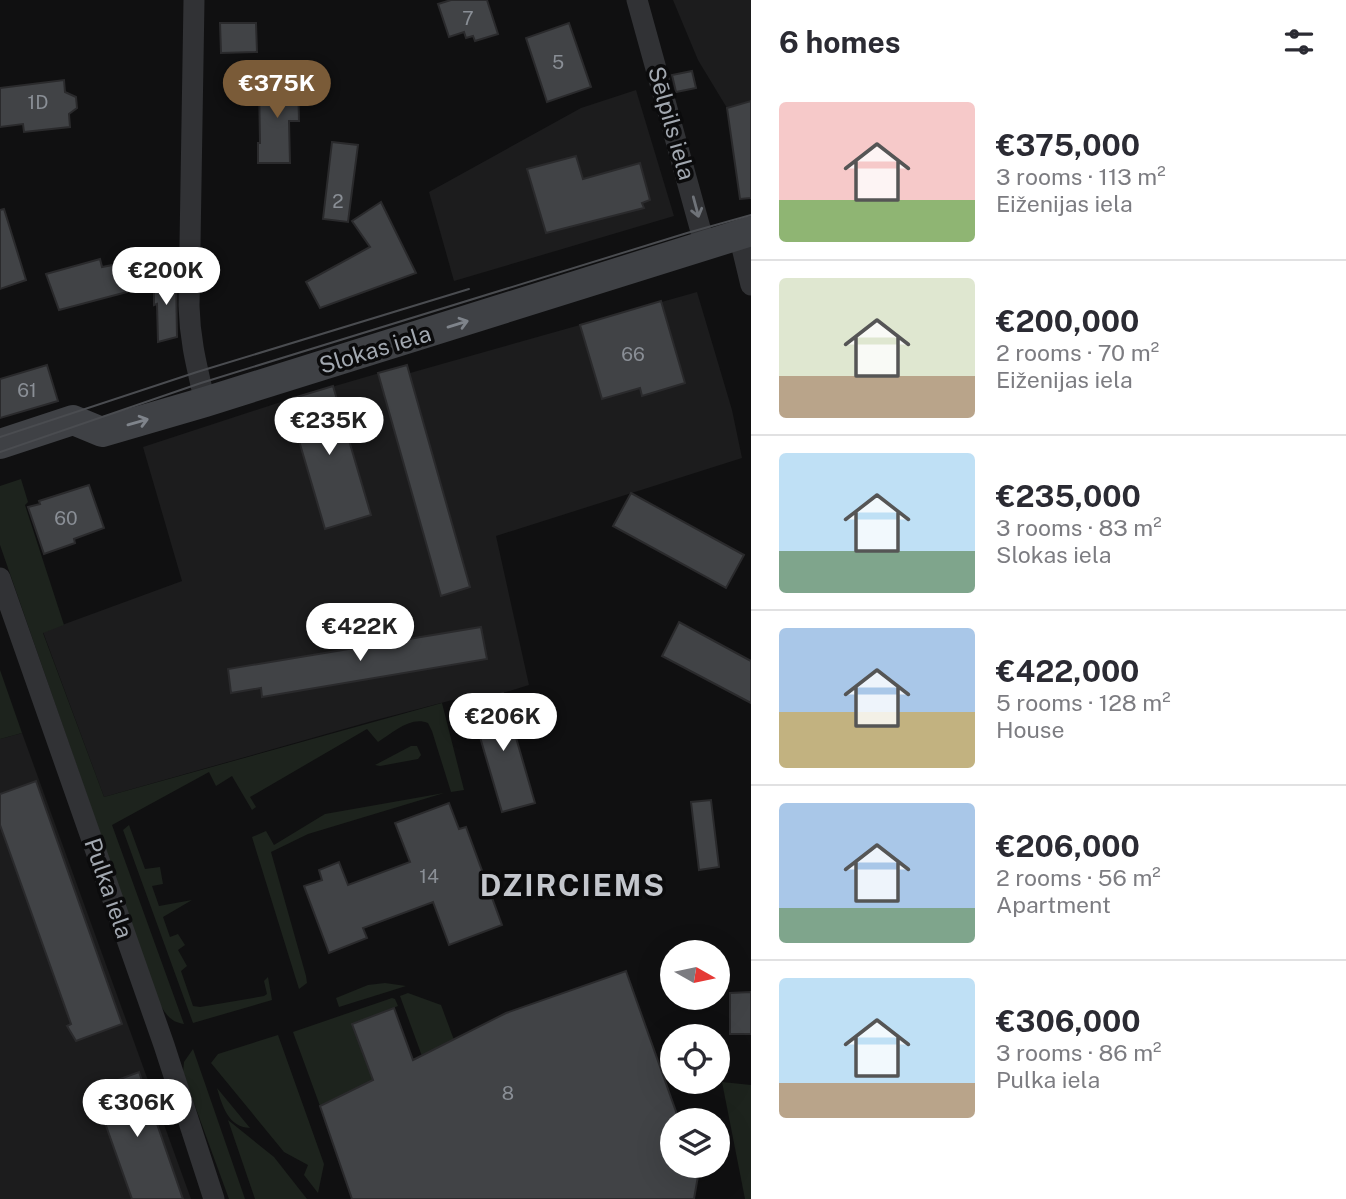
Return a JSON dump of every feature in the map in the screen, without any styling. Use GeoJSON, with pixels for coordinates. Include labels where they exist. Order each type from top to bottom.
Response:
{"type":"FeatureCollection","features":[{"type":"Feature","properties":{"kind":"street"},"geometry":{"type":"LineString","coordinates":[[194,0],[189,306],[195,363],[205,402]]}},
{"type":"Feature","properties":{"kind":"street","name":"Sēlpils iela"},"geometry":{"type":"LineString","coordinates":[[637,0],[705,246]]}},
{"type":"Feature","properties":{"kind":"street"},"geometry":{"type":"LineString","coordinates":[[745,233],[751,285]]}},
{"type":"Feature","properties":{"kind":"street","name":"Slokas iela"},"geometry":{"type":"LineString","coordinates":[[0,444],[73,420],[102,432],[745,233]]}},
{"type":"Feature","properties":{"kind":"street","name":"Pulka iela"},"geometry":{"type":"LineString","coordinates":[[0,578],[164,1045],[214,1199]]}},
{"type":"Feature","properties":{"kind":"shaded area"},"geometry":{"type":"Polygon","coordinates":[[[673,0],[751,0],[751,192],[744,194],[734,159],[727,108],[698,60],[673,0]]]}},
{"type":"Feature","properties":{"kind":"shaded area"},"geometry":{"type":"Polygon","coordinates":[[[636,90],[674,216],[454,281],[429,192],[581,108],[636,90]]]}},
{"type":"Feature","properties":{"kind":"shaded area"},"geometry":{"type":"Polygon","coordinates":[[[697,292],[732,410],[742,458],[496,536],[529,685],[470,703],[464,697],[372,721],[104,797],[43,632],[182,581],[143,447],[287,400],[407,365],[410,373],[697,292]]]}},
{"type":"Feature","properties":{"kind":"shaded area"},"geometry":{"type":"Polygon","coordinates":[[[21,479],[28,502],[25,505],[64,625],[43,633],[104,797],[442,703],[464,790],[451,792],[432,731],[428,723],[421,721],[402,726],[378,742],[367,729],[250,797],[256,807],[252,810],[232,776],[216,786],[209,772],[112,825],[184,1024],[166,1014],[159,1003],[0,545],[0,486],[21,479]]]}},
{"type":"Feature","properties":{"kind":"shaded area"},"geometry":{"type":"Polygon","coordinates":[[[0,670],[22,733],[0,739],[0,670]]]}},
{"type":"Feature","properties":{"kind":"shaded area"},"geometry":{"type":"Polygon","coordinates":[[[22,733],[191,1199],[0,1199],[0,739],[22,733]]]}},
{"type":"Feature","properties":{"kind":"shaded area"},"geometry":{"type":"Polygon","coordinates":[[[411,746],[417,746],[421,755],[418,759],[375,765],[411,746]]]}},
{"type":"Feature","properties":{"kind":"shaded area"},"geometry":{"type":"Polygon","coordinates":[[[444,793],[308,834],[271,852],[306,976],[307,983],[299,989],[252,837],[266,831],[274,845],[325,814],[444,793]]]}},
{"type":"Feature","properties":{"kind":"shaded area"},"geometry":{"type":"Polygon","coordinates":[[[129,825],[145,869],[160,867],[163,884],[152,886],[159,906],[192,900],[163,917],[170,937],[178,934],[185,945],[178,950],[187,966],[181,971],[193,1006],[264,996],[267,994],[264,981],[268,977],[272,1000],[193,1023],[123,830],[129,825]]]}},
{"type":"Feature","properties":{"kind":"shaded area"},"geometry":{"type":"Polygon","coordinates":[[[385,983],[406,986],[339,1007],[336,998],[368,985],[385,983]]]}},
{"type":"Feature","properties":{"kind":"shaded area"},"geometry":{"type":"Polygon","coordinates":[[[408,993],[441,1005],[454,1040],[422,1056],[400,996],[408,993]]]}},
{"type":"Feature","properties":{"kind":"shaded area"},"geometry":{"type":"Polygon","coordinates":[[[392,998],[398,1006],[352,1024],[373,1080],[320,1106],[293,1032],[392,998]]]}},
{"type":"Feature","properties":{"kind":"shaded area"},"geometry":{"type":"Polygon","coordinates":[[[278,1035],[324,1164],[318,1193],[304,1175],[308,1165],[284,1152],[211,1063],[218,1054],[278,1035]]]}},
{"type":"Feature","properties":{"kind":"shaded area"},"geometry":{"type":"Polygon","coordinates":[[[193,1049],[245,1199],[229,1199],[183,1073],[184,1062],[193,1049]]]}},
{"type":"Feature","properties":{"kind":"shaded area"},"geometry":{"type":"Polygon","coordinates":[[[730,1083],[751,1085],[751,1199],[745,1199],[730,1123],[730,1108],[727,1108],[724,1094],[730,1094],[730,1083]]]}},
{"type":"Feature","properties":{"kind":"shaded area"},"geometry":{"type":"Polygon","coordinates":[[[217,1088],[250,1128],[242,1127],[231,1119],[217,1088]]]}},
{"type":"Feature","properties":{"kind":"shaded area"},"geometry":{"type":"Polygon","coordinates":[[[228,1120],[274,1157],[307,1199],[255,1199],[228,1120]]]}},
{"type":"Feature","properties":{"kind":"building"},"geometry":{"type":"Polygon","coordinates":[[[451,0],[487,0],[498,34],[475,41],[473,36],[466,38],[464,32],[449,37],[438,4],[451,0]]]}},
{"type":"Feature","properties":{"kind":"building"},"geometry":{"type":"Polygon","coordinates":[[[220,23],[256,23],[257,52],[221,53],[220,23]]]}},
{"type":"Feature","properties":{"kind":"building"},"geometry":{"type":"Polygon","coordinates":[[[569,23],[591,87],[547,102],[526,38],[569,23]]]}},
{"type":"Feature","properties":{"kind":"building"},"geometry":{"type":"Polygon","coordinates":[[[692,71],[696,88],[676,92],[672,75],[692,71]]]}},
{"type":"Feature","properties":{"kind":"building"},"geometry":{"type":"Polygon","coordinates":[[[64,80],[65,92],[76,97],[77,108],[69,114],[70,127],[24,132],[23,124],[0,127],[0,88],[64,80]]]}},
{"type":"Feature","properties":{"kind":"building"},"geometry":{"type":"Polygon","coordinates":[[[298,82],[299,121],[289,121],[290,163],[258,163],[259,83],[298,82]]]}},
{"type":"Feature","properties":{"kind":"building"},"geometry":{"type":"Polygon","coordinates":[[[751,101],[751,198],[740,199],[727,108],[751,101]]]}},
{"type":"Feature","properties":{"kind":"building"},"geometry":{"type":"Polygon","coordinates":[[[332,142],[358,145],[348,222],[323,219],[332,142]]]}},
{"type":"Feature","properties":{"kind":"building"},"geometry":{"type":"Polygon","coordinates":[[[576,156],[583,179],[640,163],[650,200],[642,203],[644,208],[546,233],[527,169],[576,156]]]}},
{"type":"Feature","properties":{"kind":"building"},"geometry":{"type":"Polygon","coordinates":[[[381,202],[416,273],[320,308],[306,282],[370,247],[352,221],[381,202]]]}},
{"type":"Feature","properties":{"kind":"building"},"geometry":{"type":"Polygon","coordinates":[[[4,209],[26,280],[0,289],[0,210],[4,209]]]}},
{"type":"Feature","properties":{"kind":"building"},"geometry":{"type":"Polygon","coordinates":[[[100,259],[102,267],[118,264],[127,292],[59,310],[46,274],[100,259]]]}},
{"type":"Feature","properties":{"kind":"building"},"geometry":{"type":"Polygon","coordinates":[[[154,276],[176,276],[177,337],[158,342],[157,304],[154,305],[154,276]]]}},
{"type":"Feature","properties":{"kind":"building"},"geometry":{"type":"Polygon","coordinates":[[[661,301],[685,383],[642,396],[640,388],[602,399],[580,325],[661,301]]]}},
{"type":"Feature","properties":{"kind":"building"},"geometry":{"type":"Polygon","coordinates":[[[47,365],[58,401],[0,418],[0,379],[47,365]]]}},
{"type":"Feature","properties":{"kind":"building"},"geometry":{"type":"Polygon","coordinates":[[[407,365],[470,587],[441,596],[378,373],[407,365]]]}},
{"type":"Feature","properties":{"kind":"building"},"geometry":{"type":"Polygon","coordinates":[[[333,386],[371,515],[325,529],[287,400],[333,386]]]}},
{"type":"Feature","properties":{"kind":"building"},"geometry":{"type":"Polygon","coordinates":[[[89,485],[104,528],[74,539],[75,543],[44,554],[28,507],[89,485]]]}},
{"type":"Feature","properties":{"kind":"building"},"geometry":{"type":"Polygon","coordinates":[[[631,493],[744,555],[726,588],[613,526],[631,493]]]}},
{"type":"Feature","properties":{"kind":"building"},"geometry":{"type":"Polygon","coordinates":[[[679,622],[751,661],[751,703],[662,656],[679,622]]]}},
{"type":"Feature","properties":{"kind":"building"},"geometry":{"type":"Polygon","coordinates":[[[481,627],[487,659],[262,697],[261,688],[231,693],[228,669],[481,627]]]}},
{"type":"Feature","properties":{"kind":"building"},"geometry":{"type":"Polygon","coordinates":[[[503,693],[535,803],[502,812],[470,703],[503,693]]]}},
{"type":"Feature","properties":{"kind":"building"},"geometry":{"type":"Polygon","coordinates":[[[36,781],[122,1024],[76,1041],[67,1026],[71,1024],[0,825],[0,794],[36,781]]]}},
{"type":"Feature","properties":{"kind":"building"},"geometry":{"type":"Polygon","coordinates":[[[711,800],[719,867],[699,870],[691,802],[711,800]]]}},
{"type":"Feature","properties":{"kind":"building"},"geometry":{"type":"Polygon","coordinates":[[[449,803],[459,829],[466,827],[502,925],[449,945],[433,902],[363,928],[367,938],[329,953],[304,886],[322,880],[319,870],[339,862],[348,885],[410,862],[395,823],[449,803]]]}},
{"type":"Feature","properties":{"kind":"building"},"geometry":{"type":"Polygon","coordinates":[[[626,971],[660,1067],[660,1094],[670,1094],[675,1108],[660,1108],[660,1178],[698,1178],[694,1199],[352,1199],[320,1106],[373,1080],[352,1024],[394,1008],[413,1060],[506,1013],[626,971]]]}},
{"type":"Feature","properties":{"kind":"building"},"geometry":{"type":"Polygon","coordinates":[[[751,992],[751,1034],[730,1034],[730,993],[751,992]]]}},
{"type":"Feature","properties":{"kind":"building"},"geometry":{"type":"Polygon","coordinates":[[[139,1072],[183,1199],[132,1199],[93,1089],[139,1072]]]}},
{"type":"Feature","properties":{"kind":"tram line"},"geometry":{"type":"LineString","coordinates":[[0,452],[201,383],[751,215]]}},
{"type":"Feature","properties":{"kind":"tram line"},"geometry":{"type":"LineString","coordinates":[[0,437],[197,372],[469,289]]}},
{"type":"Feature","properties":{"kind":"district","name":"DZIRCIEMS"},"geometry":{"type":"Point","coordinates":[573,885]}}]}
